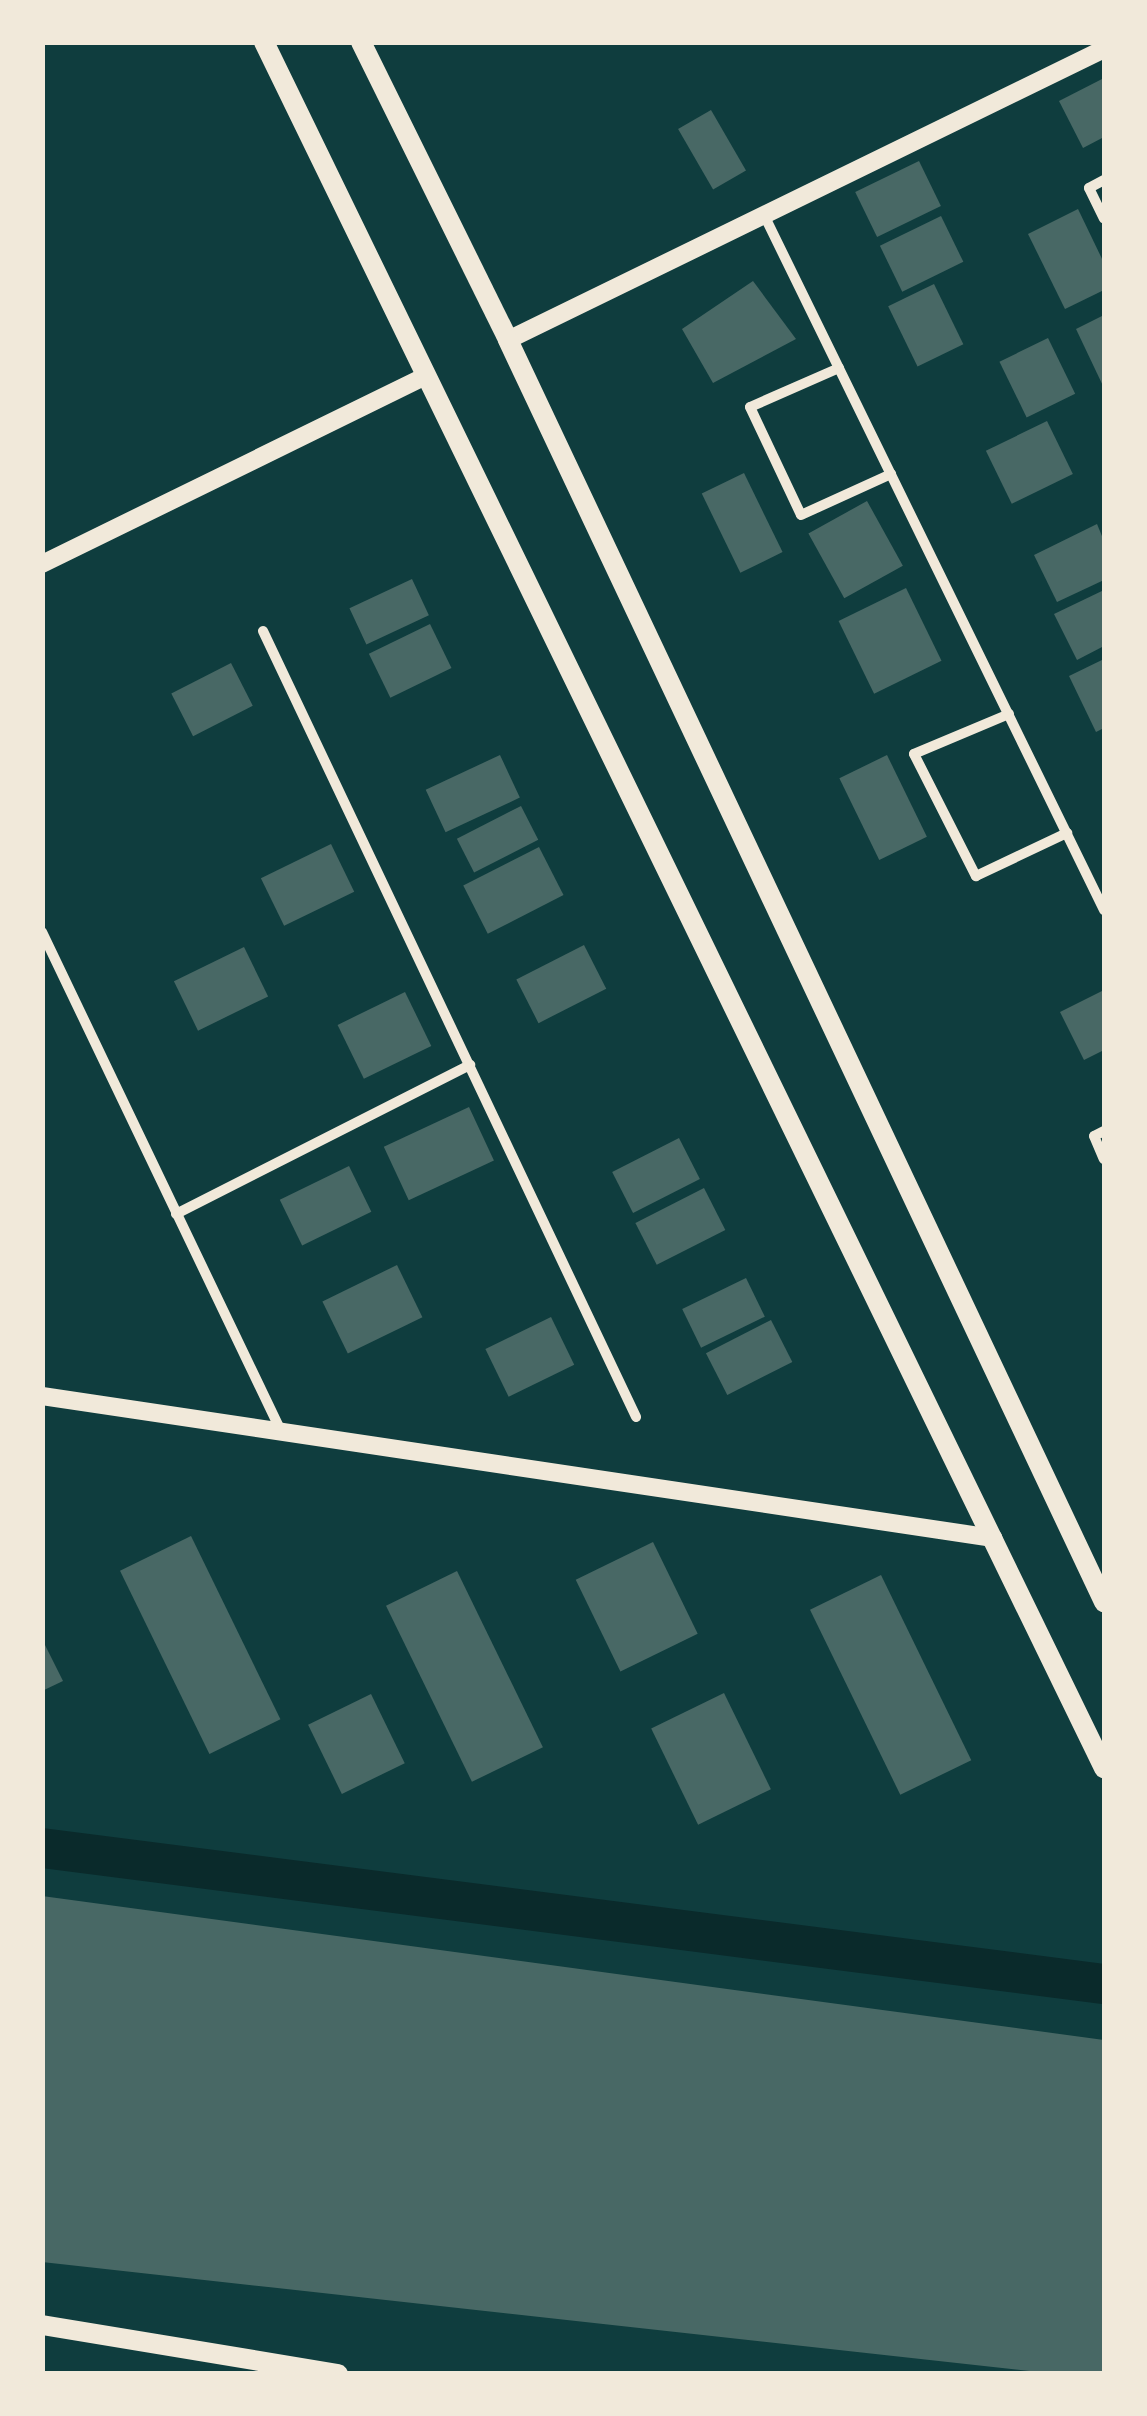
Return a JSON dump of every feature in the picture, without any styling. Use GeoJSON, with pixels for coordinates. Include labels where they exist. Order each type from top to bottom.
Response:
{"type":"FeatureCollection","features":[{"type":"Feature","properties":{"kind":"main road"},"geometry":{"type":"LineString","coordinates":[[264,42],[424,378],[1104,1768]]}},
{"type":"Feature","properties":{"kind":"main road"},"geometry":{"type":"LineString","coordinates":[[362,42],[508,340],[1103,1597]]}},
{"type":"Feature","properties":{"kind":"main road"},"geometry":{"type":"LineString","coordinates":[[42,2326],[338,2374]]}},
{"type":"Feature","properties":{"kind":"street"},"geometry":{"type":"LineString","coordinates":[[508,340],[1104,50]]}},
{"type":"Feature","properties":{"kind":"street"},"geometry":{"type":"LineString","coordinates":[[1104,180],[1089,188],[1104,219]]}},
{"type":"Feature","properties":{"kind":"street"},"geometry":{"type":"LineString","coordinates":[[764,216],[1104,910]]}},
{"type":"Feature","properties":{"kind":"street"},"geometry":{"type":"LineString","coordinates":[[839,368],[750,407],[801,515],[891,474]]}},
{"type":"Feature","properties":{"kind":"street"},"geometry":{"type":"LineString","coordinates":[[42,564],[424,378]]}},
{"type":"Feature","properties":{"kind":"street"},"geometry":{"type":"LineString","coordinates":[[263,631],[636,1417]]}},
{"type":"Feature","properties":{"kind":"street"},"geometry":{"type":"LineString","coordinates":[[1008,714],[914,754],[976,876],[1067,833]]}},
{"type":"Feature","properties":{"kind":"street"},"geometry":{"type":"LineString","coordinates":[[42,932],[281,1430]]}},
{"type":"Feature","properties":{"kind":"street"},"geometry":{"type":"LineString","coordinates":[[176,1214],[470,1065]]}},
{"type":"Feature","properties":{"kind":"street"},"geometry":{"type":"LineString","coordinates":[[1104,1130],[1094,1136],[1104,1159]]}},
{"type":"Feature","properties":{"kind":"street"},"geometry":{"type":"LineString","coordinates":[[42,1396],[993,1538]]}},
{"type":"Feature","properties":{"kind":"building"},"geometry":{"type":"Polygon","coordinates":[[[1104,78],[1104,137],[1083,148],[1059,101],[1104,78]]]}},
{"type":"Feature","properties":{"kind":"building"},"geometry":{"type":"Polygon","coordinates":[[[711,110],[746,171],[713,190],[678,129],[711,110]]]}},
{"type":"Feature","properties":{"kind":"building"},"geometry":{"type":"Polygon","coordinates":[[[919,161],[941,206],[877,237],[855,192],[919,161]]]}},
{"type":"Feature","properties":{"kind":"building"},"geometry":{"type":"Polygon","coordinates":[[[1078,209],[1104,263],[1104,290],[1065,309],[1028,234],[1078,209]]]}},
{"type":"Feature","properties":{"kind":"building"},"geometry":{"type":"Polygon","coordinates":[[[941,216],[963,262],[902,292],[880,246],[941,216]]]}},
{"type":"Feature","properties":{"kind":"building"},"geometry":{"type":"Polygon","coordinates":[[[753,281],[796,339],[713,383],[682,329],[753,281]]]}},
{"type":"Feature","properties":{"kind":"building"},"geometry":{"type":"Polygon","coordinates":[[[934,284],[963,344],[918,367],[888,306],[934,284]]]}},
{"type":"Feature","properties":{"kind":"building"},"geometry":{"type":"Polygon","coordinates":[[[1104,315],[1104,388],[1076,329],[1104,315]]]}},
{"type":"Feature","properties":{"kind":"building"},"geometry":{"type":"Polygon","coordinates":[[[1048,338],[1075,394],[1027,417],[999,362],[1048,338]]]}},
{"type":"Feature","properties":{"kind":"building"},"geometry":{"type":"Polygon","coordinates":[[[1047,421],[1073,474],[1012,504],[986,451],[1047,421]]]}},
{"type":"Feature","properties":{"kind":"building"},"geometry":{"type":"Polygon","coordinates":[[[744,473],[783,552],[740,573],[702,494],[744,473]]]}},
{"type":"Feature","properties":{"kind":"building"},"geometry":{"type":"Polygon","coordinates":[[[867,501],[903,566],[844,598],[808,533],[867,501]]]}},
{"type":"Feature","properties":{"kind":"building"},"geometry":{"type":"Polygon","coordinates":[[[1097,524],[1104,541],[1104,580],[1057,602],[1034,555],[1097,524]]]}},
{"type":"Feature","properties":{"kind":"building"},"geometry":{"type":"Polygon","coordinates":[[[412,579],[429,615],[366,644],[349,608],[412,579]]]}},
{"type":"Feature","properties":{"kind":"building"},"geometry":{"type":"Polygon","coordinates":[[[906,588],[942,661],[874,694],[839,621],[906,588]]]}},
{"type":"Feature","properties":{"kind":"building"},"geometry":{"type":"Polygon","coordinates":[[[1104,590],[1104,646],[1077,660],[1054,614],[1104,590]]]}},
{"type":"Feature","properties":{"kind":"building"},"geometry":{"type":"Polygon","coordinates":[[[430,624],[451,668],[390,698],[369,654],[430,624]]]}},
{"type":"Feature","properties":{"kind":"building"},"geometry":{"type":"Polygon","coordinates":[[[1104,659],[1104,728],[1096,732],[1069,676],[1104,659]]]}},
{"type":"Feature","properties":{"kind":"building"},"geometry":{"type":"Polygon","coordinates":[[[231,663],[253,706],[193,736],[171,693],[231,663]]]}},
{"type":"Feature","properties":{"kind":"building"},"geometry":{"type":"Polygon","coordinates":[[[500,755],[520,798],[446,832],[426,790],[500,755]]]}},
{"type":"Feature","properties":{"kind":"building"},"geometry":{"type":"Polygon","coordinates":[[[887,755],[927,837],[879,860],[839,778],[887,755]]]}},
{"type":"Feature","properties":{"kind":"building"},"geometry":{"type":"Polygon","coordinates":[[[521,806],[538,840],[474,873],[457,839],[521,806]]]}},
{"type":"Feature","properties":{"kind":"building"},"geometry":{"type":"Polygon","coordinates":[[[331,844],[354,892],[284,926],[261,878],[331,844]]]}},
{"type":"Feature","properties":{"kind":"building"},"geometry":{"type":"Polygon","coordinates":[[[539,847],[564,895],[488,934],[463,886],[539,847]]]}},
{"type":"Feature","properties":{"kind":"building"},"geometry":{"type":"Polygon","coordinates":[[[584,945],[606,989],[539,1023],[516,980],[584,945]]]}},
{"type":"Feature","properties":{"kind":"building"},"geometry":{"type":"Polygon","coordinates":[[[244,947],[268,996],[198,1031],[174,981],[244,947]]]}},
{"type":"Feature","properties":{"kind":"building"},"geometry":{"type":"Polygon","coordinates":[[[1104,990],[1104,1050],[1084,1060],[1060,1012],[1104,990]]]}},
{"type":"Feature","properties":{"kind":"building"},"geometry":{"type":"Polygon","coordinates":[[[405,992],[431,1046],[364,1079],[338,1025],[405,992]]]}},
{"type":"Feature","properties":{"kind":"building"},"geometry":{"type":"Polygon","coordinates":[[[469,1107],[494,1160],[409,1200],[384,1147],[469,1107]]]}},
{"type":"Feature","properties":{"kind":"building"},"geometry":{"type":"Polygon","coordinates":[[[679,1138],[700,1179],[633,1213],[612,1172],[679,1138]]]}},
{"type":"Feature","properties":{"kind":"building"},"geometry":{"type":"Polygon","coordinates":[[[349,1166],[371,1212],[302,1246],[280,1200],[349,1166]]]}},
{"type":"Feature","properties":{"kind":"building"},"geometry":{"type":"Polygon","coordinates":[[[704,1188],[725,1230],[657,1265],[635,1223],[704,1188]]]}},
{"type":"Feature","properties":{"kind":"building"},"geometry":{"type":"Polygon","coordinates":[[[397,1265],[422,1317],[348,1354],[322,1301],[397,1265]]]}},
{"type":"Feature","properties":{"kind":"building"},"geometry":{"type":"Polygon","coordinates":[[[746,1278],[765,1317],[701,1348],[682,1309],[746,1278]]]}},
{"type":"Feature","properties":{"kind":"building"},"geometry":{"type":"Polygon","coordinates":[[[551,1317],[574,1365],[509,1397],[485,1349],[551,1317]]]}},
{"type":"Feature","properties":{"kind":"building"},"geometry":{"type":"Polygon","coordinates":[[[771,1320],[792,1362],[727,1395],[706,1353],[771,1320]]]}},
{"type":"Feature","properties":{"kind":"building"},"geometry":{"type":"Polygon","coordinates":[[[191,1536],[280,1719],[209,1754],[120,1571],[191,1536]]]}},
{"type":"Feature","properties":{"kind":"building"},"geometry":{"type":"Polygon","coordinates":[[[653,1542],[698,1634],[620,1671],[576,1580],[653,1542]]]}},
{"type":"Feature","properties":{"kind":"building"},"geometry":{"type":"Polygon","coordinates":[[[457,1571],[543,1747],[472,1782],[386,1606],[457,1571]]]}},
{"type":"Feature","properties":{"kind":"building"},"geometry":{"type":"Polygon","coordinates":[[[881,1575],[971,1760],[900,1795],[810,1610],[881,1575]]]}},
{"type":"Feature","properties":{"kind":"building"},"geometry":{"type":"Polygon","coordinates":[[[42,1639],[63,1681],[42,1691],[42,1639]]]}},
{"type":"Feature","properties":{"kind":"building"},"geometry":{"type":"Polygon","coordinates":[[[724,1693],[771,1789],[698,1825],[651,1729],[724,1693]]]}},
{"type":"Feature","properties":{"kind":"building"},"geometry":{"type":"Polygon","coordinates":[[[371,1694],[405,1763],[342,1794],[308,1725],[371,1694]]]}},
{"type":"Feature","properties":{"kind":"building"},"geometry":{"type":"Polygon","coordinates":[[[42,1896],[1104,2040],[1104,2374],[1056,2374],[42,2262],[42,1896]]]}},
{"type":"Feature","properties":{"kind":"waterway"},"geometry":{"type":"LineString","coordinates":[[42,1848],[1104,1984]]}}]}
